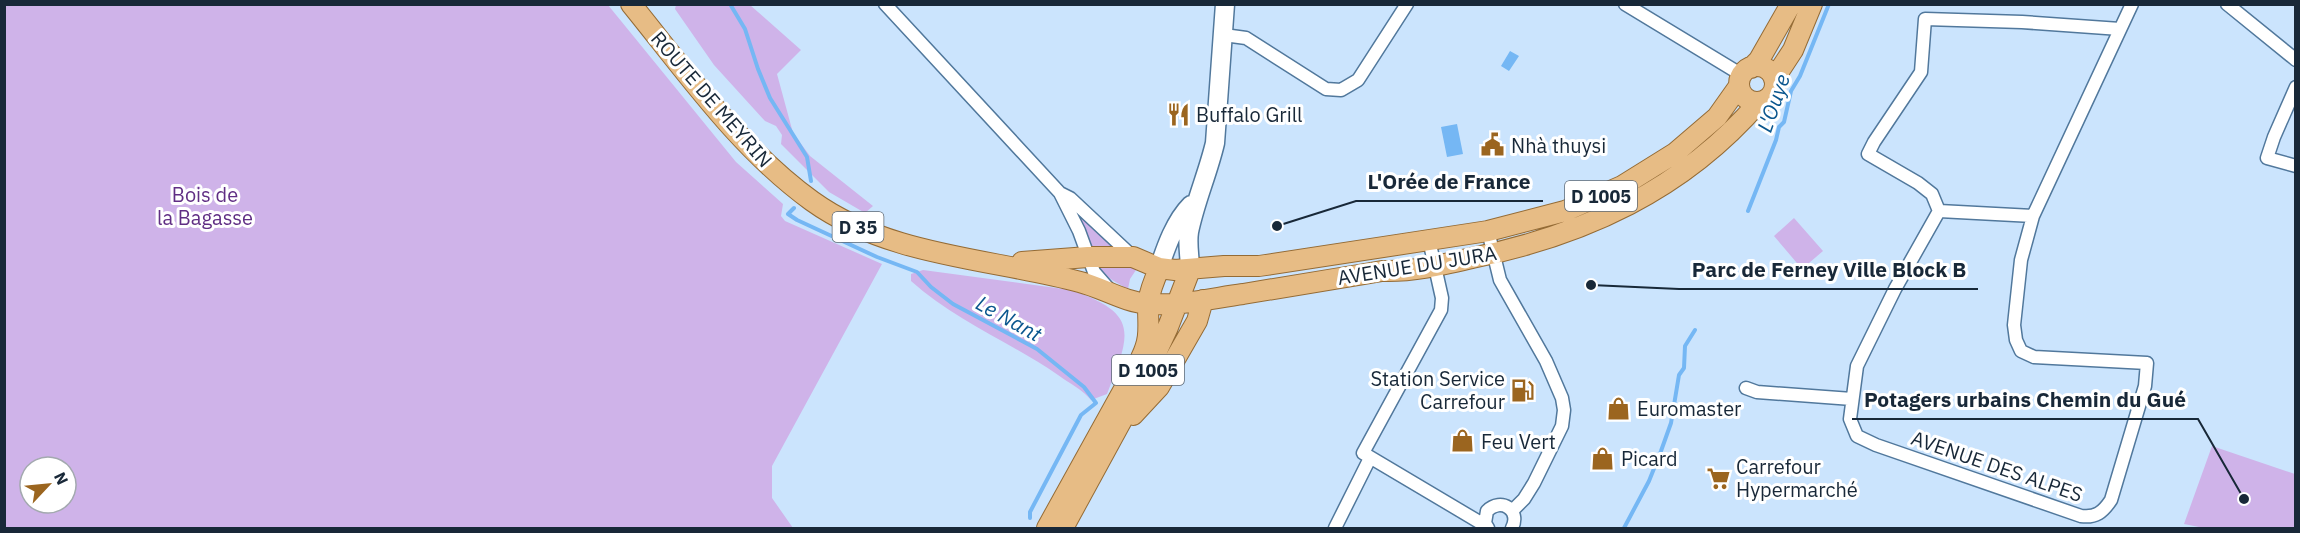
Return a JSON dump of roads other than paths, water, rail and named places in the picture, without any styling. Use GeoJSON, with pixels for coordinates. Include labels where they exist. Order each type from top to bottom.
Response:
{"type":"FeatureCollection","features":[{"type":"Feature","properties":{"kind":"main road","name":"AVENUE DU JURA"},"geometry":{"type":"LineString","coordinates":[[1159,268],[1190,270],[1224,266],[1259,266],[1488,231],[1565,211],[1622,186],[1675,153],[1703,131],[1723,110],[1744,76],[1763,54],[1791,4]]}},
{"type":"Feature","properties":{"kind":"main road","name":"D 1005"},"geometry":{"type":"LineString","coordinates":[[1759,102],[1770,96],[1773,91],[1774,80],[1794,50],[1812,4]]}},
{"type":"Feature","properties":{"kind":"main road","name":"ROUTE DE MEYRIN"},"geometry":{"type":"LineString","coordinates":[[639,8],[744,140],[769,166],[814,202],[851,223],[892,240],[934,252],[1079,282],[1148,304],[1176,303]]}},
{"type":"Feature","properties":{"kind":"main road"},"geometry":{"type":"LineString","coordinates":[[1759,102],[1746,98],[1744,76],[1757,66],[1767,70],[1774,80]]}},
{"type":"Feature","properties":{"kind":"main road","name":"AVENUE DU JURA"},"geometry":{"type":"LineString","coordinates":[[1176,303],[1383,271],[1409,271],[1492,254],[1574,230],[1637,201],[1703,156],[1759,102]]}},
{"type":"Feature","properties":{"kind":"main road","name":"ROUTE DE MEYRIN"},"geometry":{"type":"LineString","coordinates":[[998,264],[1088,257],[1133,257],[1159,268]]}},
{"type":"Feature","properties":{"kind":"main road"},"geometry":{"type":"LineString","coordinates":[[1148,304],[1159,268]]}},
{"type":"Feature","properties":{"kind":"main road"},"geometry":{"type":"LineString","coordinates":[[1176,303],[1190,270]]}},
{"type":"Feature","properties":{"kind":"main road","name":"D 1005"},"geometry":{"type":"LineString","coordinates":[[1115,434],[1159,387],[1197,321],[1203,300]]}},
{"type":"Feature","properties":{"kind":"main road","name":"D 1005"},"geometry":{"type":"LineString","coordinates":[[1063,528],[1115,434],[1159,346],[1176,303]]}},
{"type":"Feature","properties":{"kind":"main road","name":"D 1005"},"geometry":{"type":"LineString","coordinates":[[1047,528],[1144,352],[1150,327],[1148,304]]}},
{"type":"Feature","properties":{"kind":"street"},"geometry":{"type":"LineString","coordinates":[[885,4],[1060,193],[1079,231],[1098,278],[1117,296]]}},
{"type":"Feature","properties":{"kind":"street"},"geometry":{"type":"LineString","coordinates":[[1190,270],[1189,234],[1215,143],[1225,4]]}},
{"type":"Feature","properties":{"kind":"street"},"geometry":{"type":"LineString","coordinates":[[1224,35],[1246,38],[1326,89],[1341,90],[1358,80],[1407,4]]}},
{"type":"Feature","properties":{"kind":"street"},"geometry":{"type":"LineString","coordinates":[[1625,4],[1744,76]]}},
{"type":"Feature","properties":{"kind":"street","name":"AVENUE DES ALPES"},"geometry":{"type":"LineString","coordinates":[[1939,211],[1900,279],[1857,366],[1850,419],[1857,436],[1876,446],[2081,516],[2091,517],[2105,509],[2111,500],[2145,386],[2147,363],[2034,357],[2021,351],[2016,340],[2014,325],[2020,260],[2033,216],[2132,4]]}},
{"type":"Feature","properties":{"kind":"street"},"geometry":{"type":"LineString","coordinates":[[2227,4],[2295,60]]}},
{"type":"Feature","properties":{"kind":"street"},"geometry":{"type":"LineString","coordinates":[[2033,216],[1939,211],[1932,194],[1918,183],[1868,154],[1885,124],[1921,72],[1925,19],[2022,22],[2120,29]]}},
{"type":"Feature","properties":{"kind":"street"},"geometry":{"type":"LineString","coordinates":[[2295,87],[2267,158],[2295,166]]}},
{"type":"Feature","properties":{"kind":"street"},"geometry":{"type":"LineString","coordinates":[[1060,193],[1070,198],[1133,257]]}},
{"type":"Feature","properties":{"kind":"street"},"geometry":{"type":"LineString","coordinates":[[1159,268],[1163,253],[1184,213],[1197,200]]}},
{"type":"Feature","properties":{"kind":"street"},"geometry":{"type":"LineString","coordinates":[[1488,231],[1492,254],[1503,288],[1546,361],[1562,398],[1564,410],[1562,426],[1534,483],[1524,499],[1512,511]]}},
{"type":"Feature","properties":{"kind":"street"},"geometry":{"type":"LineString","coordinates":[[1335,528],[1366,456],[1442,310],[1442,298],[1429,240]]}},
{"type":"Feature","properties":{"kind":"street"},"geometry":{"type":"LineString","coordinates":[[1746,388],[1757,392],[1852,399]]}},
{"type":"Feature","properties":{"kind":"street"},"geometry":{"type":"LineString","coordinates":[[1366,456],[1487,527]]}},
{"type":"Feature","properties":{"kind":"street"},"geometry":{"type":"LineString","coordinates":[[1487,527],[1485,516],[1487,511],[1501,504],[1512,511],[1515,518],[1512,528]]}},
{"type":"Feature","properties":{"kind":"water"},"geometry":{"type":"Polygon","coordinates":[[[1510,51],[1519,56],[1509,71],[1501,66],[1510,51]]]}},
{"type":"Feature","properties":{"kind":"water"},"geometry":{"type":"Polygon","coordinates":[[[1457,124],[1463,154],[1447,157],[1441,127],[1457,124]]]}},
{"type":"Feature","properties":{"kind":"waterway","name":"Le Nant"},"geometry":{"type":"LineString","coordinates":[[730,4],[745,29],[770,98],[807,157],[811,181]]}},
{"type":"Feature","properties":{"kind":"waterway","name":"L'Ouye"},"geometry":{"type":"LineString","coordinates":[[1748,211],[1779,127],[1784,122],[1791,91],[1800,76],[1829,4]]}},
{"type":"Feature","properties":{"kind":"waterway","name":"Le Nant"},"geometry":{"type":"LineString","coordinates":[[794,208],[788,214],[797,220],[877,257],[917,272],[931,287],[953,304],[1037,349],[1084,387],[1096,403],[1081,415],[1030,512],[1030,518]]}},
{"type":"Feature","properties":{"kind":"waterway","name":"L'Ouye"},"geometry":{"type":"LineString","coordinates":[[1624,528],[1649,481],[1661,451],[1671,423],[1679,375],[1684,368],[1685,346],[1695,330]]}},
{"type":"Feature","properties":{"kind":"place","name":"Buffalo Grill"},"geometry":{"type":"Point","coordinates":[1178,114]}},
{"type":"Feature","properties":{"kind":"place","name":"Nhà thuysi"},"geometry":{"type":"Point","coordinates":[1493,145]}},
{"type":"Feature","properties":{"kind":"place","name":"L'Orée de France"},"geometry":{"type":"Point","coordinates":[1277,226]}},
{"type":"Feature","properties":{"kind":"place","name":"Parc de Ferney Ville Block B"},"geometry":{"type":"Point","coordinates":[1591,285]}},
{"type":"Feature","properties":{"kind":"place","name":"Station Service Carrefour"},"geometry":{"type":"Point","coordinates":[1523,390]}},
{"type":"Feature","properties":{"kind":"place","name":"Euromaster"},"geometry":{"type":"Point","coordinates":[1619,408]}},
{"type":"Feature","properties":{"kind":"place","name":"Feu Vert"},"geometry":{"type":"Point","coordinates":[1463,441]}},
{"type":"Feature","properties":{"kind":"place","name":"Picard"},"geometry":{"type":"Point","coordinates":[1603,458]}},
{"type":"Feature","properties":{"kind":"place","name":"Carrefour Hypermarché"},"geometry":{"type":"Point","coordinates":[1718,478]}},
{"type":"Feature","properties":{"kind":"place","name":"Potagers urbains Chemin du Gué"},"geometry":{"type":"Point","coordinates":[2244,499]}},
{"type":"Feature","properties":{"kind":"park label","name":"Bois de la Bagasse"},"geometry":{"type":"Point","coordinates":[205,206]}}]}
